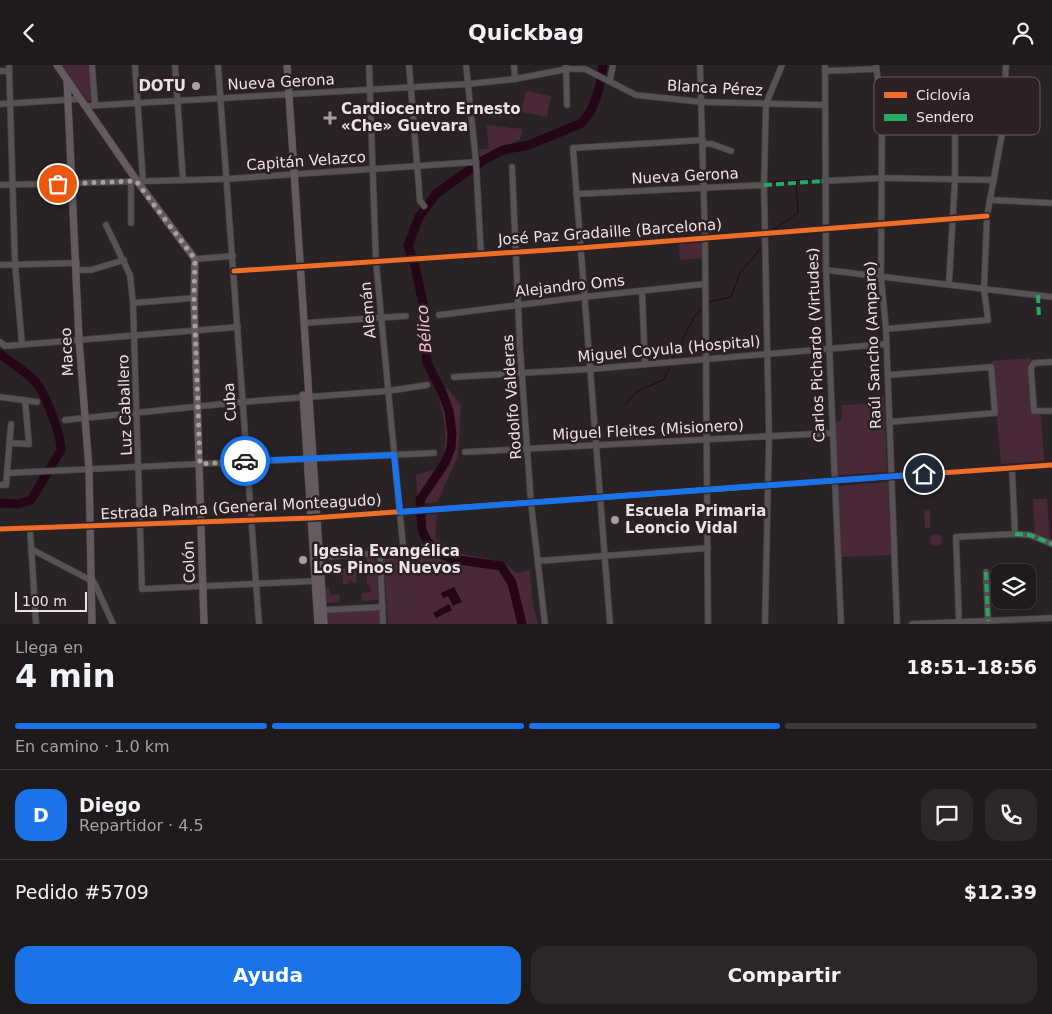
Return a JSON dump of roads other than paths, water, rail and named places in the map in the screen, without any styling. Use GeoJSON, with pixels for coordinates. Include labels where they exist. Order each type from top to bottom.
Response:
{"type":"FeatureCollection","features":[{"type":"Feature","properties":{"kind":"main road"},"geometry":{"type":"LineString","coordinates":[[57,65],[137,181],[195,259]]}},
{"type":"Feature","properties":{"kind":"main road"},"geometry":{"type":"LineString","coordinates":[[285,65],[310,458],[320,557],[324,624]]}},
{"type":"Feature","properties":{"kind":"main road","name":"Maceo"},"geometry":{"type":"LineString","coordinates":[[67,79],[88,469],[92,624]]}},
{"type":"Feature","properties":{"kind":"main road","name":"Colón"},"geometry":{"type":"LineString","coordinates":[[195,259],[194,298],[204,624]]}},
{"type":"Feature","properties":{"kind":"main road"},"geometry":{"type":"LineString","coordinates":[[298,266],[304,323],[306,398]]}},
{"type":"Feature","properties":{"kind":"main road"},"geometry":{"type":"LineString","coordinates":[[315,518],[318,624]]}},
{"type":"Feature","properties":{"kind":"street"},"geometry":{"type":"LineString","coordinates":[[92,65],[95,105]]}},
{"type":"Feature","properties":{"kind":"street"},"geometry":{"type":"LineString","coordinates":[[131,223],[137,181],[138,103],[135,65]]}},
{"type":"Feature","properties":{"kind":"street"},"geometry":{"type":"LineString","coordinates":[[175,65],[184,180]]}},
{"type":"Feature","properties":{"kind":"street","name":"Cuba"},"geometry":{"type":"LineString","coordinates":[[218,65],[259,624]]}},
{"type":"Feature","properties":{"kind":"street","name":"Alemán"},"geometry":{"type":"LineString","coordinates":[[368,65],[376,262],[403,543],[400,551],[380,553]]}},
{"type":"Feature","properties":{"kind":"street"},"geometry":{"type":"LineString","coordinates":[[409,65],[416,166],[420,201],[424,206]]}},
{"type":"Feature","properties":{"kind":"street"},"geometry":{"type":"LineString","coordinates":[[466,65],[476,162],[481,254]]}},
{"type":"Feature","properties":{"kind":"street"},"geometry":{"type":"LineString","coordinates":[[514,65],[514,79]]}},
{"type":"Feature","properties":{"kind":"street"},"geometry":{"type":"LineString","coordinates":[[609,80],[613,65]]}},
{"type":"Feature","properties":{"kind":"street"},"geometry":{"type":"LineString","coordinates":[[700,65],[705,238],[708,624]]}},
{"type":"Feature","properties":{"kind":"street"},"geometry":{"type":"LineString","coordinates":[[765,624],[769,437],[764,185],[766,104],[782,65]]}},
{"type":"Feature","properties":{"kind":"street"},"geometry":{"type":"LineString","coordinates":[[566,67],[567,105]]}},
{"type":"Feature","properties":{"kind":"street","name":"Nueva Gerona"},"geometry":{"type":"LineString","coordinates":[[85,106],[468,84],[514,79],[566,67],[585,69],[596,73]]}},
{"type":"Feature","properties":{"kind":"street"},"geometry":{"type":"LineString","coordinates":[[825,68],[876,67]]}},
{"type":"Feature","properties":{"kind":"street"},"geometry":{"type":"LineString","coordinates":[[0,71],[9,68],[15,264],[22,345]]}},
{"type":"Feature","properties":{"kind":"street","name":"Carlos Pichardo (Virtudes)"},"geometry":{"type":"LineString","coordinates":[[825,68],[824,181],[826,270],[841,624]]}},
{"type":"Feature","properties":{"kind":"street","name":"Blanca Pérez"},"geometry":{"type":"LineString","coordinates":[[596,73],[636,95],[702,102],[825,105]]}},
{"type":"Feature","properties":{"kind":"street"},"geometry":{"type":"LineString","coordinates":[[0,104],[81,99]]}},
{"type":"Feature","properties":{"kind":"street","name":"Raúl Sancho (Amparo)"},"geometry":{"type":"LineString","coordinates":[[882,135],[882,277],[888,375],[897,624]]}},
{"type":"Feature","properties":{"kind":"street"},"geometry":{"type":"LineString","coordinates":[[949,283],[954,219],[955,135]]}},
{"type":"Feature","properties":{"kind":"street"},"geometry":{"type":"LineString","coordinates":[[886,329],[986,321],[989,317],[984,289],[987,216],[992,180],[1002,135]]}},
{"type":"Feature","properties":{"kind":"street"},"geometry":{"type":"LineString","coordinates":[[610,624],[598,445],[583,297],[572,148],[703,142],[731,151]]}},
{"type":"Feature","properties":{"kind":"street","name":"Capitán Velazco"},"geometry":{"type":"LineString","coordinates":[[0,185],[226,179],[476,162]]}},
{"type":"Feature","properties":{"kind":"street","name":"Rodolfo Valderas"},"geometry":{"type":"LineString","coordinates":[[512,167],[518,304],[528,449],[545,624]]}},
{"type":"Feature","properties":{"kind":"street"},"geometry":{"type":"LineString","coordinates":[[824,181],[883,178],[992,180]]}},
{"type":"Feature","properties":{"kind":"street","name":"Nueva Gerona"},"geometry":{"type":"LineString","coordinates":[[576,194],[764,185]]}},
{"type":"Feature","properties":{"kind":"street"},"geometry":{"type":"LineString","coordinates":[[990,199],[1052,203]]}},
{"type":"Feature","properties":{"kind":"street","name":"José Paz Gradaille (Barcelona)"},"geometry":{"type":"LineString","coordinates":[[234,271],[579,248],[987,216]]}},
{"type":"Feature","properties":{"kind":"street","name":"Luz Caballero"},"geometry":{"type":"LineString","coordinates":[[106,225],[130,275],[133,303],[140,466],[142,589],[203,586]]}},
{"type":"Feature","properties":{"kind":"street"},"geometry":{"type":"LineString","coordinates":[[195,259],[233,256]]}},
{"type":"Feature","properties":{"kind":"street"},"geometry":{"type":"LineString","coordinates":[[0,265],[77,267],[91,270],[124,260]]}},
{"type":"Feature","properties":{"kind":"street"},"geometry":{"type":"LineString","coordinates":[[826,270],[949,283],[1052,297]]}},
{"type":"Feature","properties":{"kind":"street","name":"Alejandro Oms"},"geometry":{"type":"LineString","coordinates":[[439,315],[518,304],[705,285]]}},
{"type":"Feature","properties":{"kind":"street"},"geometry":{"type":"LineString","coordinates":[[642,291],[645,364]]}},
{"type":"Feature","properties":{"kind":"street"},"geometry":{"type":"LineString","coordinates":[[133,303],[194,298]]}},
{"type":"Feature","properties":{"kind":"street"},"geometry":{"type":"LineString","coordinates":[[304,323],[406,316]]}},
{"type":"Feature","properties":{"kind":"street"},"geometry":{"type":"LineString","coordinates":[[3,344],[22,345],[135,337],[238,327]]}},
{"type":"Feature","properties":{"kind":"street","name":"Miguel Coyula (Hospital)"},"geometry":{"type":"LineString","coordinates":[[454,377],[591,369],[886,344]]}},
{"type":"Feature","properties":{"kind":"street"},"geometry":{"type":"LineString","coordinates":[[1052,362],[1034,363],[1030,368],[1034,411],[1052,411]]}},
{"type":"Feature","properties":{"kind":"street"},"geometry":{"type":"LineString","coordinates":[[888,375],[991,367],[995,413],[889,422]]}},
{"type":"Feature","properties":{"kind":"street"},"geometry":{"type":"LineString","coordinates":[[65,420],[242,402],[388,391],[427,385]]}},
{"type":"Feature","properties":{"kind":"street"},"geometry":{"type":"LineString","coordinates":[[0,397],[37,401]]}},
{"type":"Feature","properties":{"kind":"street"},"geometry":{"type":"LineString","coordinates":[[10,443],[29,444],[25,400]]}},
{"type":"Feature","properties":{"kind":"street"},"geometry":{"type":"LineString","coordinates":[[3,485],[8,473],[11,424]]}},
{"type":"Feature","properties":{"kind":"street","name":"Miguel Fleites (Misionero)"},"geometry":{"type":"LineString","coordinates":[[465,452],[832,433]]}},
{"type":"Feature","properties":{"kind":"street"},"geometry":{"type":"LineString","coordinates":[[8,473],[434,453]]}},
{"type":"Feature","properties":{"kind":"street","name":"Estrada Palma (General Monteagudo)"},"geometry":{"type":"LineString","coordinates":[[0,529],[315,518],[1052,465]]}},
{"type":"Feature","properties":{"kind":"street"},"geometry":{"type":"LineString","coordinates":[[1012,468],[1015,535]]}},
{"type":"Feature","properties":{"kind":"street"},"geometry":{"type":"LineString","coordinates":[[30,528],[36,624]]}},
{"type":"Feature","properties":{"kind":"street"},"geometry":{"type":"LineString","coordinates":[[959,622],[956,537],[1030,535],[1052,543]]}},
{"type":"Feature","properties":{"kind":"street"},"geometry":{"type":"LineString","coordinates":[[538,561],[708,548]]}},
{"type":"Feature","properties":{"kind":"street"},"geometry":{"type":"LineString","coordinates":[[31,549],[90,578],[101,593],[113,624]]}},
{"type":"Feature","properties":{"kind":"street"},"geometry":{"type":"LineString","coordinates":[[320,557],[380,553],[383,624]]}},
{"type":"Feature","properties":{"kind":"street"},"geometry":{"type":"LineString","coordinates":[[986,571],[988,621]]}},
{"type":"Feature","properties":{"kind":"street"},"geometry":{"type":"LineString","coordinates":[[203,586],[316,581]]}},
{"type":"Feature","properties":{"kind":"street"},"geometry":{"type":"LineString","coordinates":[[323,610],[383,607]]}},
{"type":"Feature","properties":{"kind":"street"},"geometry":{"type":"LineString","coordinates":[[912,624],[1052,618]]}},
{"type":"Feature","properties":{"kind":"waterway","name":"Bélico"},"geometry":{"type":"LineString","coordinates":[[522,624],[512,583],[501,566],[452,559],[443,555],[427,541],[422,530],[420,500],[445,463],[451,448],[452,433],[449,411],[442,392],[427,363],[424,308],[415,266],[408,245],[419,217],[436,194],[482,161],[503,150],[529,145],[580,124],[593,105],[599,89],[603,65]]}},
{"type":"Feature","properties":{"kind":"waterway"},"geometry":{"type":"LineString","coordinates":[[769,182],[822,179]]}},
{"type":"Feature","properties":{"kind":"waterway"},"geometry":{"type":"LineString","coordinates":[[771,231],[798,213],[796,181]]}},
{"type":"Feature","properties":{"kind":"waterway"},"geometry":{"type":"LineString","coordinates":[[709,302],[731,297],[740,273],[762,247]]}},
{"type":"Feature","properties":{"kind":"waterway"},"geometry":{"type":"LineString","coordinates":[[674,357],[694,317],[703,307]]}},
{"type":"Feature","properties":{"kind":"waterway"},"geometry":{"type":"LineString","coordinates":[[0,354],[29,376],[41,389],[56,425],[61,450],[31,500],[18,504],[0,503]]}},
{"type":"Feature","properties":{"kind":"waterway"},"geometry":{"type":"LineString","coordinates":[[625,405],[636,392],[663,380],[671,365]]}},
{"type":"Feature","properties":{"kind":"place","name":"DOTU"},"geometry":{"type":"Point","coordinates":[196,86]}},
{"type":"Feature","properties":{"kind":"place","name":"Cardiocentro Ernesto «Che» Guevara"},"geometry":{"type":"Point","coordinates":[330,118]}},
{"type":"Feature","properties":{"kind":"place","name":"Escuela Primaria Leoncio Vidal"},"geometry":{"type":"Point","coordinates":[615,520]}},
{"type":"Feature","properties":{"kind":"place","name":"Igesia Evangélica Los Pinos Nuevos"},"geometry":{"type":"Point","coordinates":[303,560]}}]}
